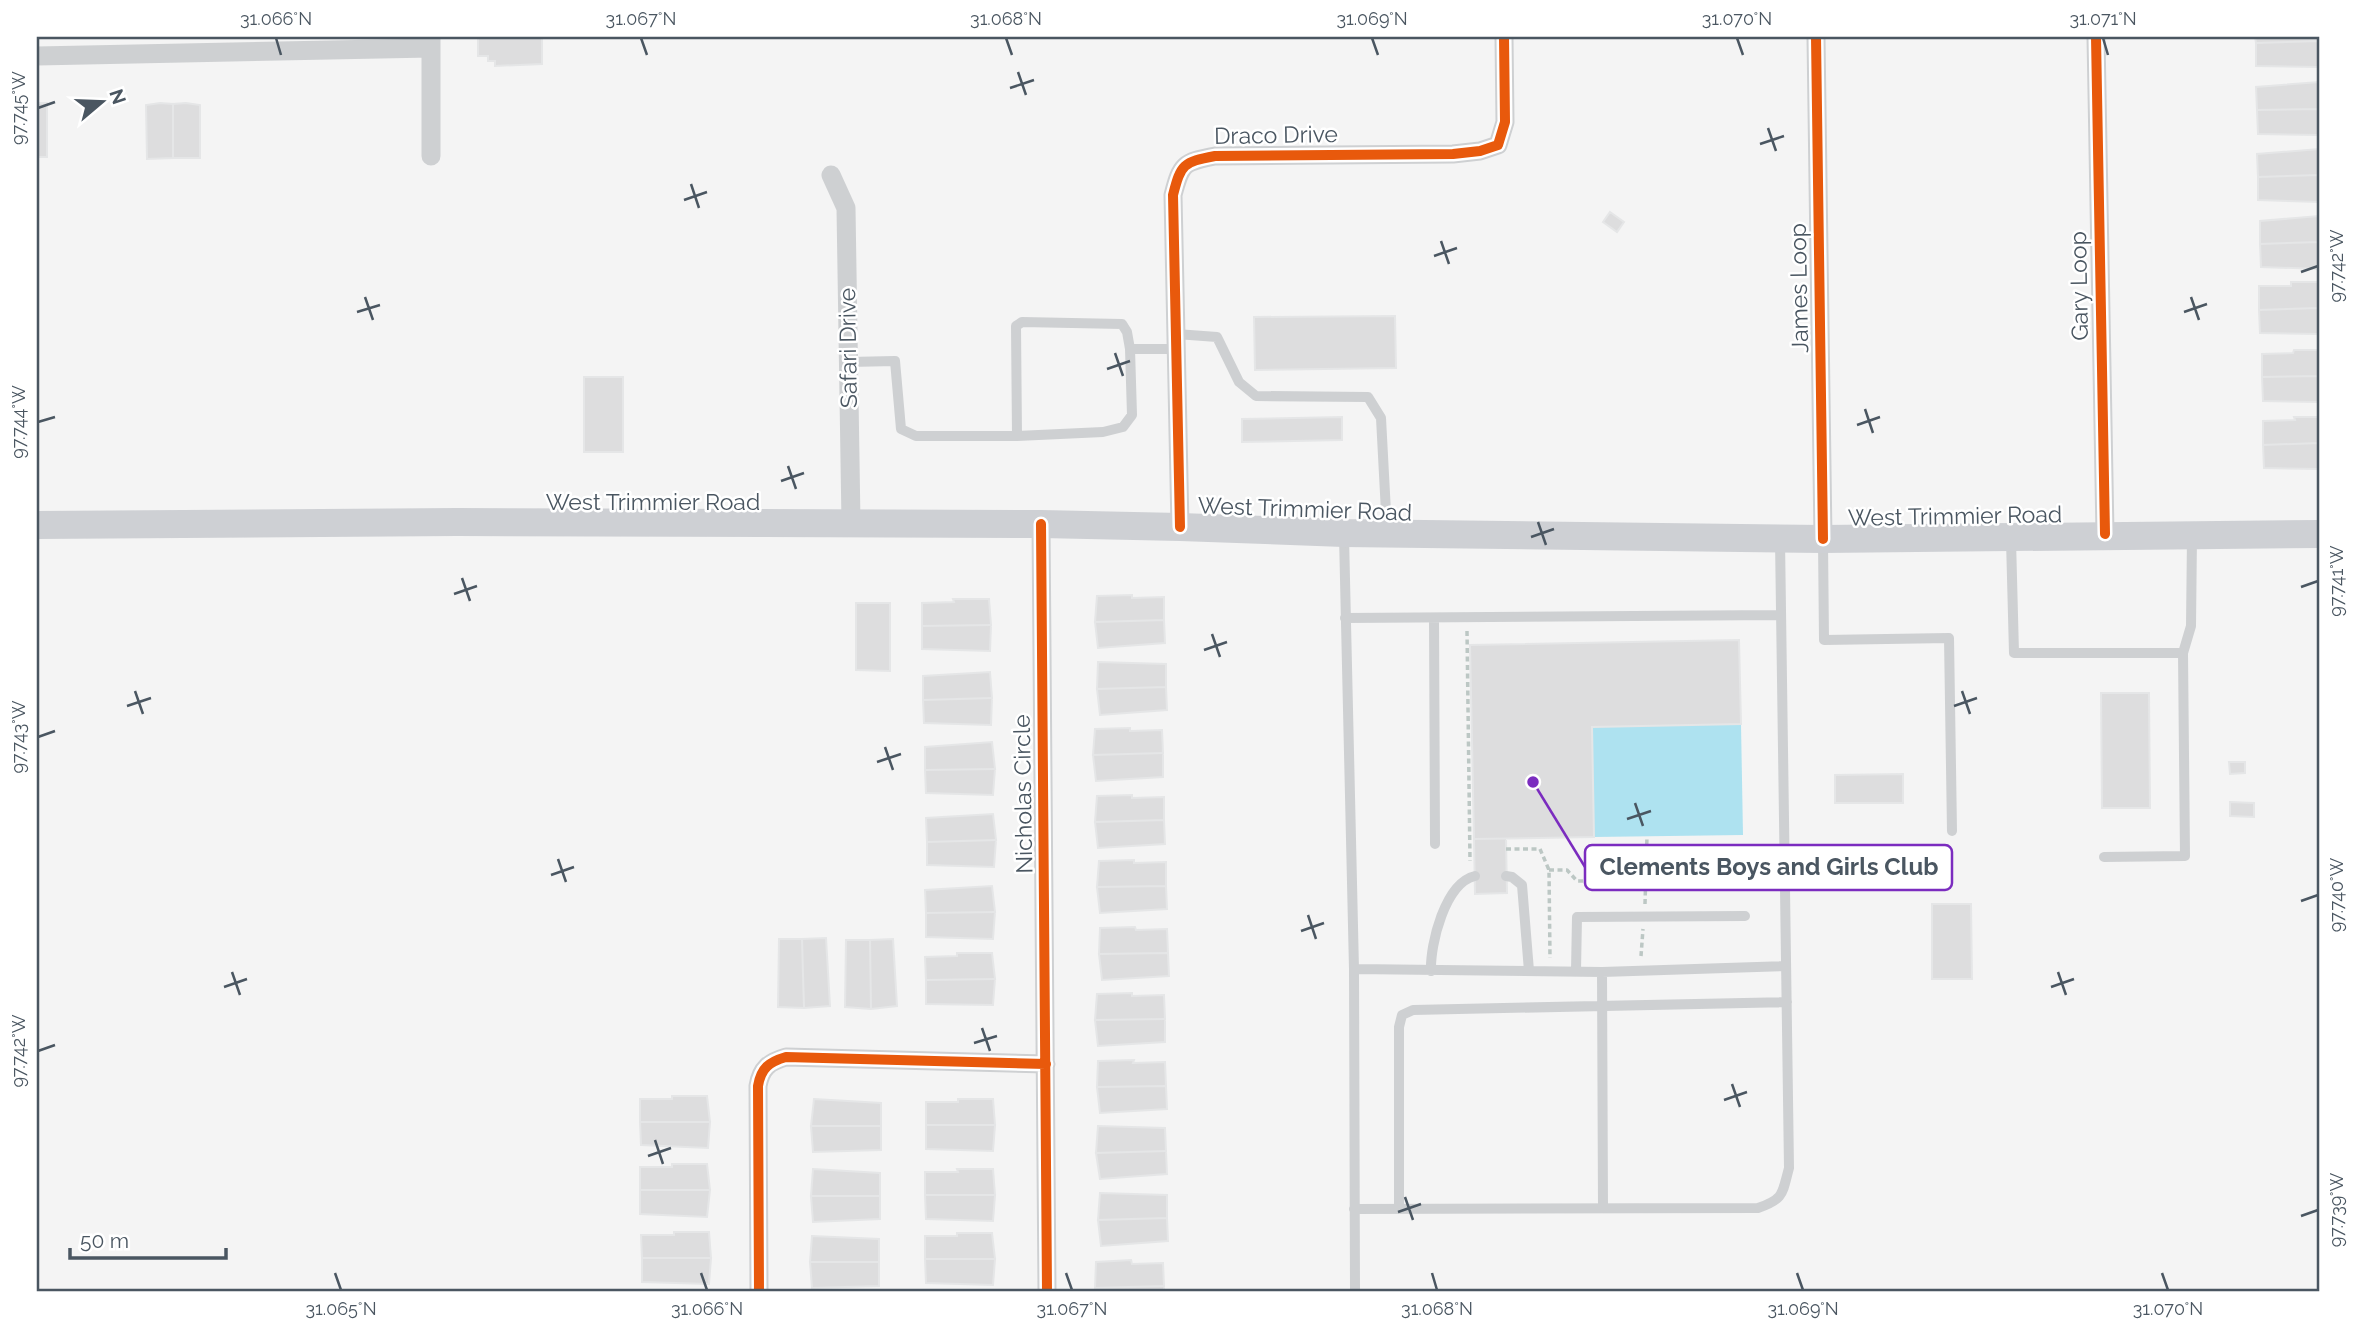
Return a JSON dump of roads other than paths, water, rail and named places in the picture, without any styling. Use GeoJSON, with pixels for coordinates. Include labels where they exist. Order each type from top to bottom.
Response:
{"type":"FeatureCollection","features":[{"type":"Feature","properties":{"kind":"main road","name":"West Trimmier Road"},"geometry":{"type":"LineString","coordinates":[[37,525],[457,522],[1041,524],[1387,534],[1823,539],[2105,534],[2319,534]]}},
{"type":"Feature","properties":{"kind":"street","name":"Draco Drive"},"geometry":{"type":"LineString","coordinates":[[1180,527],[1173,195],[1179,171],[1193,160],[1215,156],[1453,154],[1480,151],[1498,145],[1505,122],[1504,37]]}},
{"type":"Feature","properties":{"kind":"street","name":"James Loop"},"geometry":{"type":"LineString","coordinates":[[1816,37],[1823,539]]}},
{"type":"Feature","properties":{"kind":"street","name":"Gary Loop"},"geometry":{"type":"LineString","coordinates":[[2096,37],[2105,534]]}},
{"type":"Feature","properties":{"kind":"street"},"geometry":{"type":"LineString","coordinates":[[37,55],[123,45],[431,42],[431,156]]}},
{"type":"Feature","properties":{"kind":"street","name":"Safari Drive"},"geometry":{"type":"LineString","coordinates":[[831,175],[846,208],[852,523]]}},
{"type":"Feature","properties":{"kind":"street","name":"Nicholas Circle"},"geometry":{"type":"LineString","coordinates":[[1041,524],[1047,1291]]}},
{"type":"Feature","properties":{"kind":"street"},"geometry":{"type":"LineString","coordinates":[[759,1291],[758,1086],[760,1074],[770,1062],[786,1057],[1046,1064]]}},
{"type":"Feature","properties":{"kind":"lane"},"geometry":{"type":"LineString","coordinates":[[849,362],[895,361],[901,429],[916,436],[1017,436],[1103,432],[1123,427],[1132,415],[1130,349],[1127,332],[1122,324],[1022,322],[1016,326],[1017,436]]}},
{"type":"Feature","properties":{"kind":"lane"},"geometry":{"type":"LineString","coordinates":[[1130,349],[1217,337],[1240,382],[1256,396],[1368,397],[1381,418],[1387,534]]}},
{"type":"Feature","properties":{"kind":"lane"},"geometry":{"type":"LineString","coordinates":[[1344,533],[1354,970],[1355,1291]]}},
{"type":"Feature","properties":{"kind":"lane"},"geometry":{"type":"LineString","coordinates":[[2104,857],[2185,856],[2183,653],[2191,626],[2192,534]]}},
{"type":"Feature","properties":{"kind":"lane"},"geometry":{"type":"LineString","coordinates":[[2011,536],[2014,653],[2183,653]]}},
{"type":"Feature","properties":{"kind":"lane"},"geometry":{"type":"LineString","coordinates":[[1354,1209],[1758,1208],[1776,1202],[1784,1189],[1789,1168],[1780,538]]}},
{"type":"Feature","properties":{"kind":"lane"},"geometry":{"type":"LineString","coordinates":[[1823,539],[1824,640],[1949,638],[1952,831]]}},
{"type":"Feature","properties":{"kind":"lane"},"geometry":{"type":"LineString","coordinates":[[1345,618],[1781,615]]}},
{"type":"Feature","properties":{"kind":"lane"},"geometry":{"type":"LineString","coordinates":[[1434,618],[1435,844]]}},
{"type":"Feature","properties":{"kind":"lane"},"geometry":{"type":"LineString","coordinates":[[1506,876],[1513,877],[1522,885],[1529,971]]}},
{"type":"Feature","properties":{"kind":"lane"},"geometry":{"type":"LineString","coordinates":[[1431,971],[1438,924],[1460,883],[1472,877]]}},
{"type":"Feature","properties":{"kind":"lane"},"geometry":{"type":"LineString","coordinates":[[1576,971],[1577,917],[1745,916]]}},
{"type":"Feature","properties":{"kind":"lane"},"geometry":{"type":"LineString","coordinates":[[1354,970],[1602,972],[1786,966]]}},
{"type":"Feature","properties":{"kind":"lane"},"geometry":{"type":"LineString","coordinates":[[1602,972],[1603,1208]]}},
{"type":"Feature","properties":{"kind":"lane"},"geometry":{"type":"LineString","coordinates":[[1399,1209],[1399,1027],[1402,1015],[1413,1010],[1787,1002]]}},
{"type":"Feature","properties":{"kind":"water"},"geometry":{"type":"Polygon","coordinates":[[[1741,724],[1743,835],[1594,837],[1592,727],[1741,724]]]}},
{"type":"Feature","properties":{"kind":"place","name":"Clements Boys and Girls Club"},"geometry":{"type":"Point","coordinates":[1533,782]}}]}
